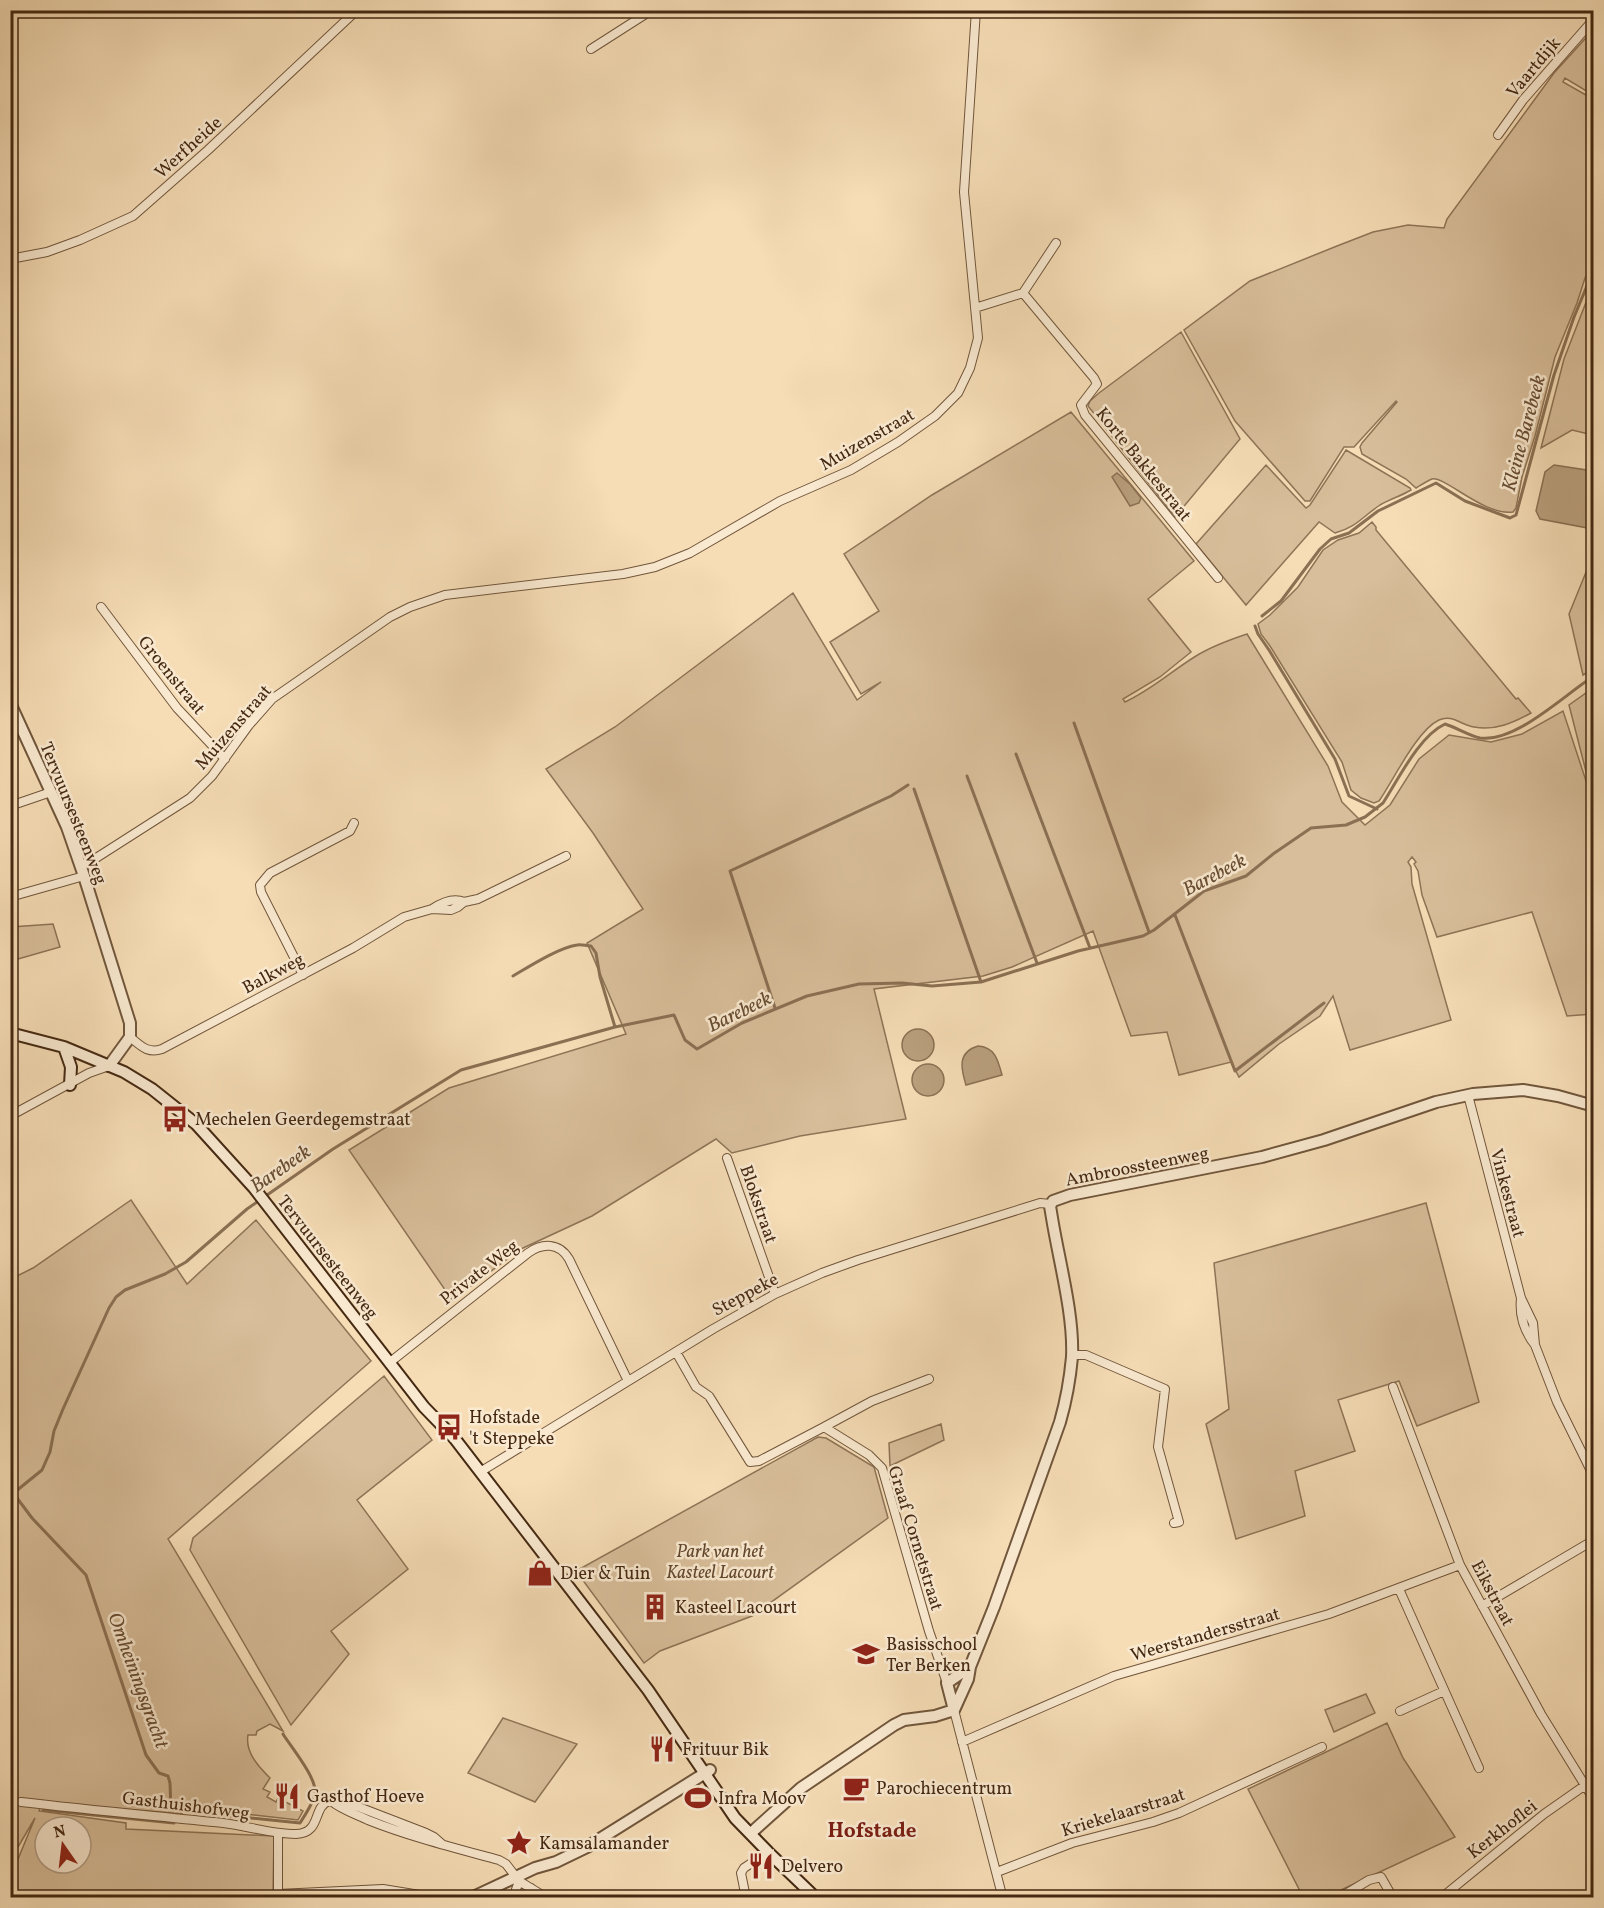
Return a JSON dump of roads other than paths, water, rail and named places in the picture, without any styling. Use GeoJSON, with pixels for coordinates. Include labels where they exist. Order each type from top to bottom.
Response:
{"type":"FeatureCollection","features":[{"type":"Feature","properties":{"kind":"street","name":"Werfheide"},"geometry":{"type":"LineString","coordinates":[[10,259],[47,252],[133,216],[208,150],[357,10]]}},
{"type":"Feature","properties":{"kind":"street"},"geometry":{"type":"LineString","coordinates":[[591,49],[652,10]]}},
{"type":"Feature","properties":{"kind":"street","name":"Muizenstraat"},"geometry":{"type":"LineString","coordinates":[[10,897],[83,871],[93,860],[190,798],[225,759],[272,699],[375,626],[410,607],[445,595],[622,574],[655,567],[690,553],[780,501],[851,470],[898,442],[935,416],[958,393],[970,368],[978,338],[964,192],[976,10]]}},
{"type":"Feature","properties":{"kind":"street","name":"Vaartdijk"},"geometry":{"type":"LineString","coordinates":[[1498,135],[1523,100],[1593,19]]}},
{"type":"Feature","properties":{"kind":"street"},"geometry":{"type":"LineString","coordinates":[[975,308],[1023,293],[1056,243]]}},
{"type":"Feature","properties":{"kind":"street","name":"Korte Bakkestraat"},"geometry":{"type":"LineString","coordinates":[[1023,293],[1094,378],[1097,384],[1081,405],[1085,415],[1218,578]]}},
{"type":"Feature","properties":{"kind":"street","name":"Groenstraat"},"geometry":{"type":"LineString","coordinates":[[101,607],[177,708],[225,759]]}},
{"type":"Feature","properties":{"kind":"street","name":"Tervuursesteenweg"},"geometry":{"type":"LineString","coordinates":[[10,703],[51,792],[83,871],[130,1023],[130,1037]]}},
{"type":"Feature","properties":{"kind":"street"},"geometry":{"type":"LineString","coordinates":[[10,806],[51,792]]}},
{"type":"Feature","properties":{"kind":"street"},"geometry":{"type":"LineString","coordinates":[[303,975],[261,892],[260,885],[270,873],[350,831],[354,823]]}},
{"type":"Feature","properties":{"kind":"street","name":"Balkweg"},"geometry":{"type":"LineString","coordinates":[[130,1037],[147,1050],[154,1052],[162,1049],[353,948],[404,917],[432,909],[451,910],[459,907],[464,902],[478,898],[566,856]]}},
{"type":"Feature","properties":{"kind":"street","name":"Tervuursesteenweg"},"geometry":{"type":"LineString","coordinates":[[10,1033],[64,1047],[124,1072],[152,1089],[196,1124],[254,1188],[424,1407],[443,1425],[480,1472],[648,1690],[708,1772],[735,1818],[816,1898]]}},
{"type":"Feature","properties":{"kind":"street"},"geometry":{"type":"LineString","coordinates":[[10,1116],[89,1073],[109,1066],[130,1037]]}},
{"type":"Feature","properties":{"kind":"street"},"geometry":{"type":"LineString","coordinates":[[64,1047],[71,1070],[70,1085]]}},
{"type":"Feature","properties":{"kind":"street","name":"Ambroossteenweg"},"geometry":{"type":"LineString","coordinates":[[954,1710],[968,1679],[970,1667],[994,1607],[1060,1422],[1069,1385],[1072,1355],[1070,1329],[1051,1204],[1056,1199],[1262,1157],[1324,1140],[1428,1104],[1468,1095],[1523,1090],[1593,1106]]}},
{"type":"Feature","properties":{"kind":"street","name":"Vinkestraat"},"geometry":{"type":"LineString","coordinates":[[1468,1095],[1521,1298],[1522,1322],[1535,1345],[1557,1402],[1593,1478]]}},
{"type":"Feature","properties":{"kind":"street","name":"Blokstraat"},"geometry":{"type":"LineString","coordinates":[[727,1158],[775,1294]]}},
{"type":"Feature","properties":{"kind":"street","name":"Steppeke"},"geometry":{"type":"LineString","coordinates":[[480,1472],[775,1294],[858,1260],[1040,1203],[1051,1204]]}},
{"type":"Feature","properties":{"kind":"street","name":"Private Weg"},"geometry":{"type":"LineString","coordinates":[[389,1363],[528,1253],[540,1246],[551,1245],[561,1250],[569,1259],[628,1381]]}},
{"type":"Feature","properties":{"kind":"street"},"geometry":{"type":"LineString","coordinates":[[676,1352],[696,1387],[709,1396],[750,1462],[759,1461],[872,1401],[929,1379]]}},
{"type":"Feature","properties":{"kind":"street"},"geometry":{"type":"LineString","coordinates":[[1072,1355],[1086,1355],[1165,1389],[1158,1447],[1179,1522],[1174,1523]]}},
{"type":"Feature","properties":{"kind":"street","name":"Eikstraat"},"geometry":{"type":"LineString","coordinates":[[1393,1387],[1460,1565],[1593,1800]]}},
{"type":"Feature","properties":{"kind":"street","name":"Graaf Cornetstraat"},"geometry":{"type":"LineString","coordinates":[[824,1427],[869,1455],[882,1468],[946,1683]]}},
{"type":"Feature","properties":{"kind":"street"},"geometry":{"type":"LineString","coordinates":[[1482,1606],[1593,1540]]}},
{"type":"Feature","properties":{"kind":"street","name":"Weerstandersstraat"},"geometry":{"type":"LineString","coordinates":[[962,1742],[1114,1676],[1318,1617],[1460,1565]]}},
{"type":"Feature","properties":{"kind":"street"},"geometry":{"type":"LineString","coordinates":[[1399,1589],[1479,1768]]}},
{"type":"Feature","properties":{"kind":"street"},"geometry":{"type":"LineString","coordinates":[[970,1667],[946,1683],[1002,1895]]}},
{"type":"Feature","properties":{"kind":"street"},"geometry":{"type":"LineString","coordinates":[[1400,1711],[1444,1691]]}},
{"type":"Feature","properties":{"kind":"street"},"geometry":{"type":"LineString","coordinates":[[751,1833],[801,1788],[894,1725],[904,1720],[935,1716],[954,1710]]}},
{"type":"Feature","properties":{"kind":"street","name":"Kriekelaarstraat"},"geometry":{"type":"LineString","coordinates":[[997,1872],[1072,1843],[1144,1825],[1179,1813],[1322,1747]]}},
{"type":"Feature","properties":{"kind":"street"},"geometry":{"type":"LineString","coordinates":[[471,1898],[587,1847],[708,1772]]}},
{"type":"Feature","properties":{"kind":"street","name":"Kerkhoflei"},"geometry":{"type":"LineString","coordinates":[[1441,1898],[1544,1814],[1584,1786]]}},
{"type":"Feature","properties":{"kind":"street","name":"Gasthuishofweg"},"geometry":{"type":"LineString","coordinates":[[21,1802],[234,1824],[278,1833],[299,1834],[308,1832],[312,1828],[324,1805],[330,1800],[338,1807],[350,1808],[412,1832],[431,1843],[499,1860],[506,1864],[517,1879],[547,1898]]}},
{"type":"Feature","properties":{"kind":"street"},"geometry":{"type":"LineString","coordinates":[[278,1833],[278,1896],[350,1889],[383,1889],[401,1894],[438,1898]]}},
{"type":"Feature","properties":{"kind":"street"},"geometry":{"type":"LineString","coordinates":[[746,1898],[741,1872],[768,1852]]}},
{"type":"Feature","properties":{"kind":"street"},"geometry":{"type":"LineString","coordinates":[[1339,1898],[1369,1880],[1381,1877],[1393,1898]]}},
{"type":"Feature","properties":{"kind":"street"},"geometry":{"type":"LineString","coordinates":[[513,1898],[517,1879]]}},
{"type":"Feature","properties":{"kind":"street"},"geometry":{"type":"LineString","coordinates":[[527,1898],[531,1888]]}},
{"type":"Feature","properties":{"kind":"waterway","name":"Kleine Barebeek"},"geometry":{"type":"LineString","coordinates":[[1262,616],[1281,601],[1320,549],[1331,539],[1349,533],[1378,511],[1436,483],[1465,501],[1510,518],[1516,515],[1554,375],[1594,269]]}},
{"type":"Feature","properties":{"kind":"waterway"},"geometry":{"type":"LineString","coordinates":[[1255,626],[1335,759],[1349,796],[1377,809]]}},
{"type":"Feature","properties":{"kind":"waterway","name":"Barebeek"},"geometry":{"type":"LineString","coordinates":[[10,1496],[42,1470],[63,1409],[116,1297],[125,1290],[165,1274],[186,1262],[247,1209],[333,1149],[461,1070],[615,1027],[674,1015],[685,1040],[697,1049],[742,1023],[807,996],[859,984],[902,983],[932,986],[981,982],[1078,951],[1143,936],[1204,891],[1246,876],[1311,828],[1346,825],[1365,817],[1383,803],[1426,738],[1445,724],[1480,738],[1494,738],[1509,733],[1540,716],[1594,676]]}},
{"type":"Feature","properties":{"kind":"waterway"},"geometry":{"type":"LineString","coordinates":[[1074,723],[1149,932]]}},
{"type":"Feature","properties":{"kind":"waterway"},"geometry":{"type":"LineString","coordinates":[[1016,754],[1090,948]]}},
{"type":"Feature","properties":{"kind":"waterway"},"geometry":{"type":"LineString","coordinates":[[967,776],[1037,963]]}},
{"type":"Feature","properties":{"kind":"waterway"},"geometry":{"type":"LineString","coordinates":[[775,1008],[730,871],[891,796],[908,785]]}},
{"type":"Feature","properties":{"kind":"waterway"},"geometry":{"type":"LineString","coordinates":[[914,789],[981,982]]}},
{"type":"Feature","properties":{"kind":"waterway"},"geometry":{"type":"LineString","coordinates":[[1175,915],[1235,1071],[1324,1003]]}},
{"type":"Feature","properties":{"kind":"waterway"},"geometry":{"type":"LineString","coordinates":[[513,976],[561,950],[579,945],[591,946],[596,953],[600,977],[615,1027]]}},
{"type":"Feature","properties":{"kind":"waterway","name":"Omheiningsgracht"},"geometry":{"type":"LineString","coordinates":[[14,1494],[32,1518],[86,1575],[146,1755],[159,1773],[168,1776],[171,1810],[300,1823],[313,1800],[315,1787],[308,1771],[283,1734]]}},
{"type":"Feature","properties":{"kind":"waterway"},"geometry":{"type":"LineString","coordinates":[[43,1810],[174,1823]]}},
{"type":"Feature","properties":{"kind":"place","name":"Mechelen Geerdegemstraat"},"geometry":{"type":"Point","coordinates":[175,1119]}},
{"type":"Feature","properties":{"kind":"place","name":"Hofstade 't Steppeke"},"geometry":{"type":"Point","coordinates":[449,1427]}},
{"type":"Feature","properties":{"kind":"place","name":"Dier & Tuin"},"geometry":{"type":"Point","coordinates":[540,1573]}},
{"type":"Feature","properties":{"kind":"place","name":"Kasteel Lacourt"},"geometry":{"type":"Point","coordinates":[655,1607]}},
{"type":"Feature","properties":{"kind":"place","name":"Basisschool Ter Berken"},"geometry":{"type":"Point","coordinates":[866,1654]}},
{"type":"Feature","properties":{"kind":"place","name":"Frituur Bik"},"geometry":{"type":"Point","coordinates":[662,1749]}},
{"type":"Feature","properties":{"kind":"place","name":"Parochiecentrum"},"geometry":{"type":"Point","coordinates":[856,1788]}},
{"type":"Feature","properties":{"kind":"place","name":"Gasthof Hoeve"},"geometry":{"type":"Point","coordinates":[287,1796]}},
{"type":"Feature","properties":{"kind":"place","name":"Infra Moov"},"geometry":{"type":"Point","coordinates":[698,1798]}},
{"type":"Feature","properties":{"kind":"place","name":"Kamsalamander"},"geometry":{"type":"Point","coordinates":[519,1843]}},
{"type":"Feature","properties":{"kind":"place","name":"Delvero"},"geometry":{"type":"Point","coordinates":[761,1866]}},
{"type":"Feature","properties":{"kind":"district","name":"Hofstade"},"geometry":{"type":"Point","coordinates":[872,1830]}},
{"type":"Feature","properties":{"kind":"park label","name":"Park van het Kasteel Lacourt"},"geometry":{"type":"Point","coordinates":[720,1561]}}]}
